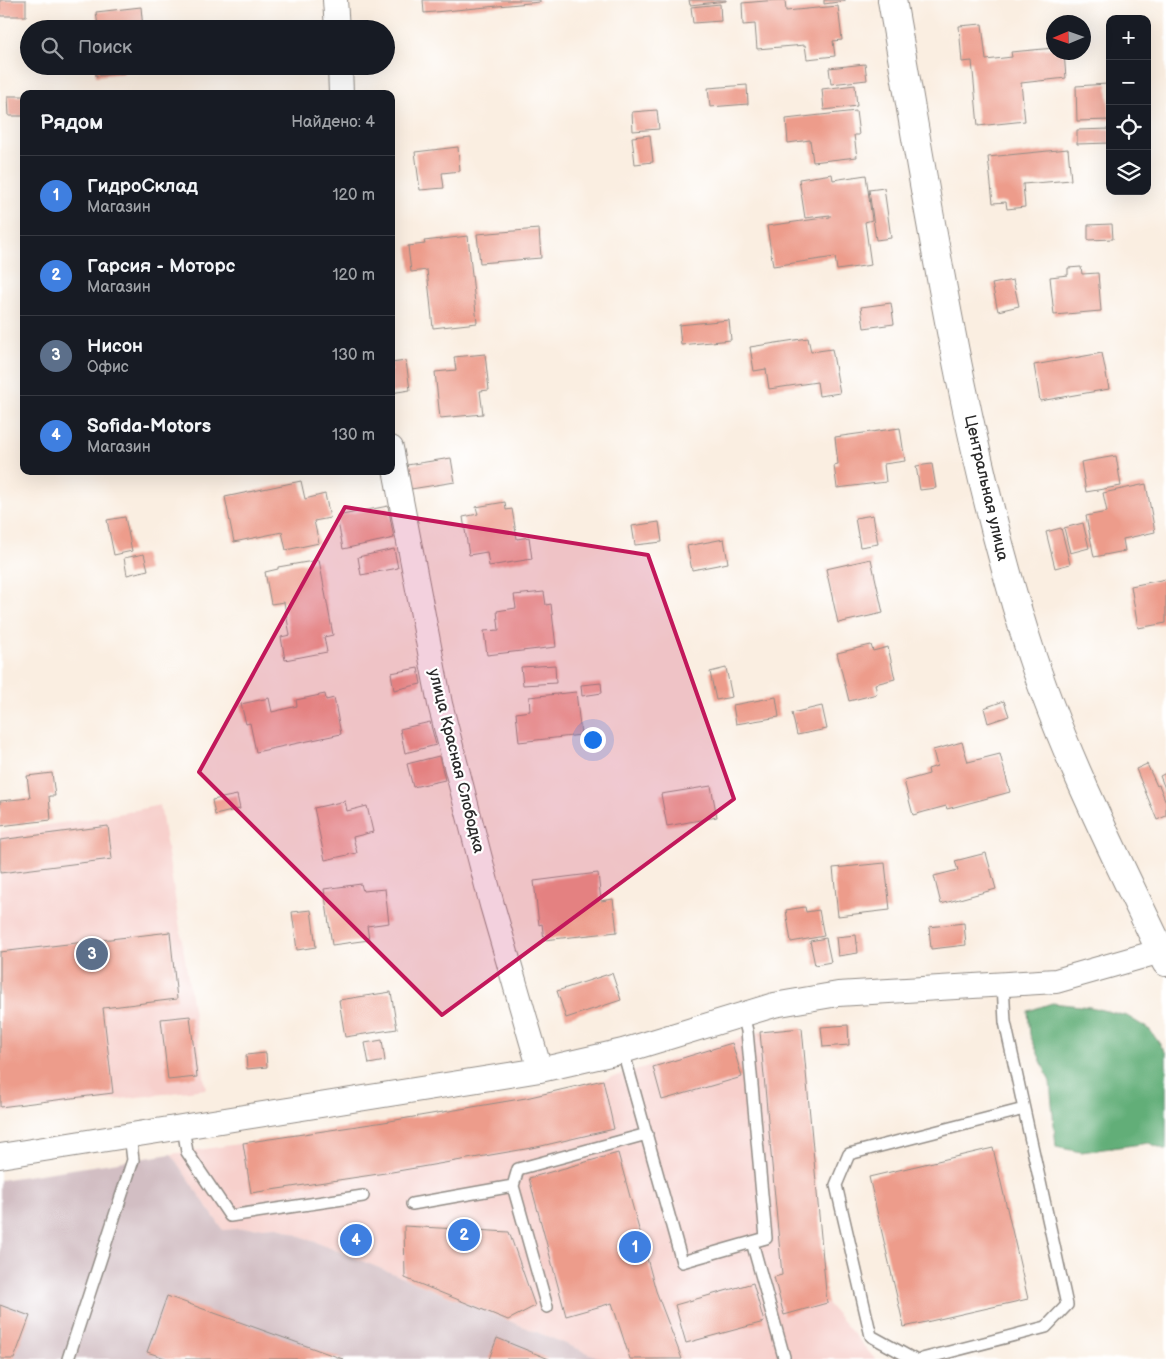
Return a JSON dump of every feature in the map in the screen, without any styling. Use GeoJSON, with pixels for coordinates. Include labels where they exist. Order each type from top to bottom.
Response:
{"type":"FeatureCollection","features":[{"type":"Feature","properties":{"kind":"main road","name":"Центральная улица"},"geometry":{"type":"LineString","coordinates":[[892,0],[948,318],[980,464],[1008,577],[1026,639],[1053,716],[1104,831],[1163,956]]}},
{"type":"Feature","properties":{"kind":"street"},"geometry":{"type":"LineString","coordinates":[[335,0],[336,20]]}},
{"type":"Feature","properties":{"kind":"street"},"geometry":{"type":"LineString","coordinates":[[340,75],[341,90]]}},
{"type":"Feature","properties":{"kind":"street","name":"улица Красная Слободка"},"geometry":{"type":"LineString","coordinates":[[395,469],[440,704],[492,905],[540,1070]]}},
{"type":"Feature","properties":{"kind":"street"},"geometry":{"type":"LineString","coordinates":[[0,1156],[540,1070],[623,1051],[774,1005],[838,994],[1056,981],[1163,956]]}},
{"type":"Feature","properties":{"kind":"lane"},"geometry":{"type":"LineString","coordinates":[[922,1359],[1046,1327],[1067,1305],[1005,1022],[1003,984]]}},
{"type":"Feature","properties":{"kind":"lane"},"geometry":{"type":"LineString","coordinates":[[623,1051],[682,1262],[766,1238],[747,1031],[743,1015]]}},
{"type":"Feature","properties":{"kind":"lane"},"geometry":{"type":"LineString","coordinates":[[913,1359],[871,1336],[836,1185],[849,1154],[1024,1109]]}},
{"type":"Feature","properties":{"kind":"lane"},"geometry":{"type":"LineString","coordinates":[[183,1127],[187,1152],[230,1216],[363,1196]]}},
{"type":"Feature","properties":{"kind":"lane"},"geometry":{"type":"LineString","coordinates":[[547,1307],[514,1186],[518,1169],[647,1134]]}},
{"type":"Feature","properties":{"kind":"lane"},"geometry":{"type":"LineString","coordinates":[[68,1359],[133,1160],[130,1135]]}},
{"type":"Feature","properties":{"kind":"lane"},"geometry":{"type":"LineString","coordinates":[[412,1204],[514,1186]]}},
{"type":"Feature","properties":{"kind":"lane"},"geometry":{"type":"LineString","coordinates":[[752,1242],[784,1357]]}},
{"type":"Feature","properties":{"kind":"highlighted area"},"geometry":{"type":"Polygon","coordinates":[[[345,507],[648,555],[734,799],[442,1015],[199,772],[345,507]]]}},
{"type":"Feature","properties":{"kind":"shaded area"},"geometry":{"type":"Polygon","coordinates":[[[160,805],[206,1089],[0,1113],[0,832],[108,816],[160,805]]]}},
{"type":"Feature","properties":{"kind":"shaded area"},"geometry":{"type":"Polygon","coordinates":[[[802,1028],[827,1303],[875,1359],[603,1359],[276,1226],[223,1230],[171,1154],[384,1122],[526,1098],[603,1080],[760,1032],[802,1028]]]}},
{"type":"Feature","properties":{"kind":"shaded area"},"geometry":{"type":"Polygon","coordinates":[[[171,1154],[223,1230],[276,1226],[603,1359],[0,1359],[0,1180],[171,1154]]]}},
{"type":"Feature","properties":{"kind":"green space"},"geometry":{"type":"Polygon","coordinates":[[[1052,1003],[1090,1007],[1127,1016],[1150,1030],[1166,1053],[1166,1150],[1149,1143],[1081,1152],[1056,1147],[1050,1082],[1030,1035],[1028,1011],[1052,1003]]]}},
{"type":"Feature","properties":{"kind":"building"},"geometry":{"type":"Polygon","coordinates":[[[0,0],[26,0],[26,16],[0,16],[0,0]]]}},
{"type":"Feature","properties":{"kind":"building"},"geometry":{"type":"Polygon","coordinates":[[[423,0],[540,0],[540,2],[424,13],[423,0]]]}},
{"type":"Feature","properties":{"kind":"building"},"geometry":{"type":"Polygon","coordinates":[[[689,0],[726,0],[726,1],[690,5],[689,0]]]}},
{"type":"Feature","properties":{"kind":"building"},"geometry":{"type":"Polygon","coordinates":[[[785,0],[786,11],[838,6],[842,40],[833,41],[835,56],[807,59],[805,45],[757,49],[755,24],[743,25],[742,3],[785,0]]]}},
{"type":"Feature","properties":{"kind":"building"},"geometry":{"type":"Polygon","coordinates":[[[824,0],[845,0],[845,1],[824,4],[824,0]]]}},
{"type":"Feature","properties":{"kind":"building"},"geometry":{"type":"Polygon","coordinates":[[[720,4],[721,21],[693,23],[691,7],[720,4]]]}},
{"type":"Feature","properties":{"kind":"building"},"geometry":{"type":"Polygon","coordinates":[[[141,7],[142,20],[97,20],[96,12],[141,7]]]}},
{"type":"Feature","properties":{"kind":"building"},"geometry":{"type":"Polygon","coordinates":[[[982,24],[986,60],[1012,57],[1011,52],[1046,49],[1046,60],[1065,60],[1066,78],[1021,83],[1025,121],[978,126],[972,61],[962,62],[959,26],[982,24]]]}},
{"type":"Feature","properties":{"kind":"building"},"geometry":{"type":"Polygon","coordinates":[[[865,64],[867,80],[831,84],[829,68],[865,64]]]}},
{"type":"Feature","properties":{"kind":"building"},"geometry":{"type":"Polygon","coordinates":[[[1106,84],[1106,120],[1077,121],[1076,86],[1106,84]]]}},
{"type":"Feature","properties":{"kind":"building"},"geometry":{"type":"Polygon","coordinates":[[[747,85],[748,104],[710,107],[708,88],[747,85]]]}},
{"type":"Feature","properties":{"kind":"building"},"geometry":{"type":"Polygon","coordinates":[[[855,85],[857,106],[824,110],[822,89],[855,85]]]}},
{"type":"Feature","properties":{"kind":"building"},"geometry":{"type":"Polygon","coordinates":[[[8,96],[20,96],[20,116],[9,116],[8,96]]]}},
{"type":"Feature","properties":{"kind":"building"},"geometry":{"type":"Polygon","coordinates":[[[657,110],[659,129],[633,131],[632,112],[657,110]]]}},
{"type":"Feature","properties":{"kind":"building"},"geometry":{"type":"Polygon","coordinates":[[[856,111],[859,135],[854,135],[857,157],[813,162],[810,140],[788,143],[786,119],[856,111]]]}},
{"type":"Feature","properties":{"kind":"building"},"geometry":{"type":"Polygon","coordinates":[[[1106,129],[1106,143],[1077,144],[1077,130],[1106,129]]]}},
{"type":"Feature","properties":{"kind":"building"},"geometry":{"type":"Polygon","coordinates":[[[650,135],[653,162],[635,164],[632,137],[650,135]]]}},
{"type":"Feature","properties":{"kind":"building"},"geometry":{"type":"Polygon","coordinates":[[[458,147],[460,171],[442,173],[444,188],[420,190],[415,152],[458,147]]]}},
{"type":"Feature","properties":{"kind":"building"},"geometry":{"type":"Polygon","coordinates":[[[1068,149],[1071,180],[1023,184],[1025,207],[1007,209],[1006,202],[993,203],[988,157],[1068,149]]]}},
{"type":"Feature","properties":{"kind":"building"},"geometry":{"type":"Polygon","coordinates":[[[832,174],[833,180],[866,175],[872,220],[865,222],[871,265],[837,270],[835,257],[773,266],[767,226],[830,217],[830,215],[805,218],[799,179],[832,174]]]}},
{"type":"Feature","properties":{"kind":"building"},"geometry":{"type":"Polygon","coordinates":[[[884,188],[891,238],[876,240],[869,190],[884,188]]]}},
{"type":"Feature","properties":{"kind":"building"},"geometry":{"type":"Polygon","coordinates":[[[1112,224],[1113,239],[1088,240],[1088,225],[1112,224]]]}},
{"type":"Feature","properties":{"kind":"building"},"geometry":{"type":"Polygon","coordinates":[[[539,229],[541,258],[480,263],[477,234],[539,229]]]}},
{"type":"Feature","properties":{"kind":"building"},"geometry":{"type":"Polygon","coordinates":[[[468,236],[477,323],[433,328],[427,270],[411,272],[408,246],[425,244],[424,241],[468,236]]]}},
{"type":"Feature","properties":{"kind":"building"},"geometry":{"type":"Polygon","coordinates":[[[1081,267],[1082,274],[1098,273],[1101,311],[1054,315],[1050,277],[1068,275],[1068,268],[1081,267]]]}},
{"type":"Feature","properties":{"kind":"building"},"geometry":{"type":"Polygon","coordinates":[[[1013,280],[1019,306],[998,311],[992,284],[1013,280]]]}},
{"type":"Feature","properties":{"kind":"building"},"geometry":{"type":"Polygon","coordinates":[[[891,303],[894,324],[864,328],[861,307],[891,303]]]}},
{"type":"Feature","properties":{"kind":"building"},"geometry":{"type":"Polygon","coordinates":[[[729,320],[731,340],[681,345],[679,325],[729,320]]]}},
{"type":"Feature","properties":{"kind":"building"},"geometry":{"type":"Polygon","coordinates":[[[808,338],[811,352],[832,349],[840,393],[819,396],[817,382],[769,389],[766,369],[754,371],[750,347],[808,338]]]}},
{"type":"Feature","properties":{"kind":"building"},"geometry":{"type":"Polygon","coordinates":[[[1102,353],[1109,389],[1040,401],[1034,365],[1102,353]]]}},
{"type":"Feature","properties":{"kind":"building"},"geometry":{"type":"Polygon","coordinates":[[[485,354],[489,390],[480,391],[483,414],[440,418],[435,372],[456,370],[454,357],[485,354]]]}},
{"type":"Feature","properties":{"kind":"building"},"geometry":{"type":"Polygon","coordinates":[[[406,361],[410,390],[395,392],[395,362],[406,361]]]}},
{"type":"Feature","properties":{"kind":"building"},"geometry":{"type":"Polygon","coordinates":[[[900,428],[905,461],[884,464],[886,482],[837,488],[834,465],[838,464],[835,437],[900,428]]]}},
{"type":"Feature","properties":{"kind":"building"},"geometry":{"type":"Polygon","coordinates":[[[1116,456],[1121,486],[1086,492],[1081,462],[1116,456]]]}},
{"type":"Feature","properties":{"kind":"building"},"geometry":{"type":"Polygon","coordinates":[[[451,458],[455,482],[411,489],[407,465],[451,458]]]}},
{"type":"Feature","properties":{"kind":"building"},"geometry":{"type":"Polygon","coordinates":[[[932,464],[936,488],[920,490],[916,466],[932,464]]]}},
{"type":"Feature","properties":{"kind":"building"},"geometry":{"type":"Polygon","coordinates":[[[301,481],[305,499],[325,494],[330,518],[314,521],[319,543],[286,550],[282,532],[234,542],[225,497],[301,481]]]}},
{"type":"Feature","properties":{"kind":"building"},"geometry":{"type":"Polygon","coordinates":[[[1146,484],[1155,532],[1123,539],[1125,551],[1094,557],[1086,516],[1107,512],[1103,493],[1146,484]]]}},
{"type":"Feature","properties":{"kind":"building"},"geometry":{"type":"Polygon","coordinates":[[[505,502],[506,510],[512,509],[517,539],[529,537],[532,559],[489,566],[487,552],[469,555],[463,517],[478,514],[476,507],[505,502]]]}},
{"type":"Feature","properties":{"kind":"building"},"geometry":{"type":"Polygon","coordinates":[[[388,506],[394,538],[343,549],[337,516],[388,506]]]}},
{"type":"Feature","properties":{"kind":"building"},"geometry":{"type":"Polygon","coordinates":[[[873,515],[878,544],[860,547],[855,518],[873,515]]]}},
{"type":"Feature","properties":{"kind":"building"},"geometry":{"type":"Polygon","coordinates":[[[125,517],[132,551],[114,555],[107,520],[125,517]]]}},
{"type":"Feature","properties":{"kind":"building"},"geometry":{"type":"Polygon","coordinates":[[[659,522],[662,542],[635,545],[632,526],[659,522]]]}},
{"type":"Feature","properties":{"kind":"building"},"geometry":{"type":"Polygon","coordinates":[[[1083,523],[1089,548],[1070,553],[1064,528],[1083,523]]]}},
{"type":"Feature","properties":{"kind":"building"},"geometry":{"type":"Polygon","coordinates":[[[1061,528],[1070,564],[1055,568],[1046,532],[1061,528]]]}},
{"type":"Feature","properties":{"kind":"building"},"geometry":{"type":"Polygon","coordinates":[[[724,539],[728,563],[692,570],[687,546],[724,539]]]}},
{"type":"Feature","properties":{"kind":"building"},"geometry":{"type":"Polygon","coordinates":[[[394,549],[398,568],[361,575],[358,557],[394,549]]]}},
{"type":"Feature","properties":{"kind":"building"},"geometry":{"type":"Polygon","coordinates":[[[144,554],[148,570],[127,575],[124,558],[144,554]]]}},
{"type":"Feature","properties":{"kind":"building"},"geometry":{"type":"Polygon","coordinates":[[[871,559],[883,613],[838,623],[826,569],[871,559]]]}},
{"type":"Feature","properties":{"kind":"building"},"geometry":{"type":"Polygon","coordinates":[[[319,560],[333,635],[324,637],[327,652],[285,660],[281,637],[290,635],[284,602],[271,604],[265,572],[278,569],[278,567],[319,560]]]}},
{"type":"Feature","properties":{"kind":"building"},"geometry":{"type":"Polygon","coordinates":[[[1166,579],[1166,623],[1138,628],[1131,586],[1166,579]]]}},
{"type":"Feature","properties":{"kind":"building"},"geometry":{"type":"Polygon","coordinates":[[[544,592],[546,605],[551,604],[556,647],[487,655],[484,631],[499,630],[497,611],[516,608],[514,595],[544,592]]]}},
{"type":"Feature","properties":{"kind":"building"},"geometry":{"type":"Polygon","coordinates":[[[871,645],[873,651],[888,647],[895,679],[875,684],[877,694],[849,701],[837,653],[871,645]]]}},
{"type":"Feature","properties":{"kind":"building"},"geometry":{"type":"Polygon","coordinates":[[[555,665],[556,683],[523,685],[521,667],[555,665]]]}},
{"type":"Feature","properties":{"kind":"building"},"geometry":{"type":"Polygon","coordinates":[[[418,668],[421,684],[394,690],[391,673],[418,668]]]}},
{"type":"Feature","properties":{"kind":"building"},"geometry":{"type":"Polygon","coordinates":[[[726,668],[732,697],[716,700],[710,672],[726,668]]]}},
{"type":"Feature","properties":{"kind":"building"},"geometry":{"type":"Polygon","coordinates":[[[601,683],[602,693],[582,696],[581,685],[601,683]]]}},
{"type":"Feature","properties":{"kind":"building"},"geometry":{"type":"Polygon","coordinates":[[[576,692],[581,735],[519,742],[516,713],[530,711],[529,697],[576,692]]]}},
{"type":"Feature","properties":{"kind":"building"},"geometry":{"type":"Polygon","coordinates":[[[325,694],[326,700],[334,698],[341,734],[256,752],[250,723],[246,724],[241,704],[269,698],[272,712],[297,706],[296,700],[325,694]]]}},
{"type":"Feature","properties":{"kind":"building"},"geometry":{"type":"Polygon","coordinates":[[[776,697],[779,717],[736,724],[733,705],[776,697]]]}},
{"type":"Feature","properties":{"kind":"building"},"geometry":{"type":"Polygon","coordinates":[[[1004,701],[1009,716],[988,723],[984,708],[1004,701]]]}},
{"type":"Feature","properties":{"kind":"building"},"geometry":{"type":"Polygon","coordinates":[[[822,706],[827,729],[797,735],[792,713],[822,706]]]}},
{"type":"Feature","properties":{"kind":"building"},"geometry":{"type":"Polygon","coordinates":[[[430,722],[436,745],[405,753],[400,729],[430,722]]]}},
{"type":"Feature","properties":{"kind":"building"},"geometry":{"type":"Polygon","coordinates":[[[962,742],[968,762],[1000,754],[1010,792],[947,809],[946,806],[913,815],[904,781],[929,774],[928,769],[937,766],[933,750],[962,742]]]}},
{"type":"Feature","properties":{"kind":"building"},"geometry":{"type":"Polygon","coordinates":[[[439,756],[445,780],[413,787],[407,764],[439,756]]]}},
{"type":"Feature","properties":{"kind":"building"},"geometry":{"type":"Polygon","coordinates":[[[1147,764],[1166,802],[1166,816],[1157,820],[1136,769],[1147,764]]]}},
{"type":"Feature","properties":{"kind":"building"},"geometry":{"type":"Polygon","coordinates":[[[52,773],[55,796],[49,796],[51,820],[0,826],[0,801],[30,798],[27,776],[52,773]]]}},
{"type":"Feature","properties":{"kind":"building"},"geometry":{"type":"Polygon","coordinates":[[[1166,773],[1166,791],[1160,776],[1166,773]]]}},
{"type":"Feature","properties":{"kind":"building"},"geometry":{"type":"Polygon","coordinates":[[[711,786],[717,817],[667,826],[661,794],[711,786]]]}},
{"type":"Feature","properties":{"kind":"building"},"geometry":{"type":"Polygon","coordinates":[[[237,795],[240,809],[215,815],[212,800],[237,795]]]}},
{"type":"Feature","properties":{"kind":"building"},"geometry":{"type":"Polygon","coordinates":[[[345,801],[347,811],[367,806],[373,832],[353,837],[357,853],[325,860],[314,808],[345,801]]]}},
{"type":"Feature","properties":{"kind":"building"},"geometry":{"type":"Polygon","coordinates":[[[108,826],[112,859],[0,873],[0,840],[108,826]]]}},
{"type":"Feature","properties":{"kind":"building"},"geometry":{"type":"Polygon","coordinates":[[[986,853],[996,889],[941,904],[934,876],[958,870],[955,861],[986,853]]]}},
{"type":"Feature","properties":{"kind":"building"},"geometry":{"type":"Polygon","coordinates":[[[885,863],[890,910],[838,916],[833,868],[885,863]]]}},
{"type":"Feature","properties":{"kind":"building"},"geometry":{"type":"Polygon","coordinates":[[[598,873],[601,901],[613,899],[617,932],[544,940],[542,924],[539,925],[534,881],[598,873]]]}},
{"type":"Feature","properties":{"kind":"building"},"geometry":{"type":"Polygon","coordinates":[[[361,884],[363,891],[385,889],[389,923],[367,926],[369,940],[332,945],[324,889],[361,884]]]}},
{"type":"Feature","properties":{"kind":"building"},"geometry":{"type":"Polygon","coordinates":[[[805,907],[806,912],[819,910],[824,936],[791,942],[786,910],[805,907]]]}},
{"type":"Feature","properties":{"kind":"building"},"geometry":{"type":"Polygon","coordinates":[[[311,910],[316,947],[297,950],[292,912],[311,910]]]}},
{"type":"Feature","properties":{"kind":"building"},"geometry":{"type":"Polygon","coordinates":[[[964,923],[966,945],[931,949],[929,927],[964,923]]]}},
{"type":"Feature","properties":{"kind":"building"},"geometry":{"type":"Polygon","coordinates":[[[170,932],[177,999],[103,1008],[113,1093],[0,1107],[0,952],[170,932]]]}},
{"type":"Feature","properties":{"kind":"building"},"geometry":{"type":"Polygon","coordinates":[[[856,935],[858,953],[838,956],[836,937],[856,935]]]}},
{"type":"Feature","properties":{"kind":"building"},"geometry":{"type":"Polygon","coordinates":[[[826,938],[831,962],[815,965],[810,941],[826,938]]]}},
{"type":"Feature","properties":{"kind":"building"},"geometry":{"type":"Polygon","coordinates":[[[612,973],[621,1000],[566,1018],[557,991],[612,973]]]}},
{"type":"Feature","properties":{"kind":"building"},"geometry":{"type":"Polygon","coordinates":[[[391,992],[397,1029],[345,1037],[339,1000],[391,992]]]}},
{"type":"Feature","properties":{"kind":"building"},"geometry":{"type":"Polygon","coordinates":[[[190,1016],[197,1077],[168,1080],[161,1019],[190,1016]]]}},
{"type":"Feature","properties":{"kind":"building"},"geometry":{"type":"Polygon","coordinates":[[[848,1025],[849,1045],[823,1047],[821,1027],[848,1025]]]}},
{"type":"Feature","properties":{"kind":"building"},"geometry":{"type":"Polygon","coordinates":[[[802,1028],[827,1303],[784,1315],[774,1277],[782,1275],[760,1032],[802,1028]]]}},
{"type":"Feature","properties":{"kind":"building"},"geometry":{"type":"Polygon","coordinates":[[[382,1040],[385,1061],[369,1064],[365,1043],[382,1040]]]}},
{"type":"Feature","properties":{"kind":"building"},"geometry":{"type":"Polygon","coordinates":[[[732,1043],[742,1077],[662,1100],[653,1067],[732,1043]]]}},
{"type":"Feature","properties":{"kind":"building"},"geometry":{"type":"Polygon","coordinates":[[[266,1053],[267,1067],[247,1069],[246,1055],[266,1053]]]}},
{"type":"Feature","properties":{"kind":"building"},"geometry":{"type":"Polygon","coordinates":[[[603,1080],[614,1129],[537,1147],[392,1172],[251,1193],[243,1143],[526,1098],[603,1080]]]}},
{"type":"Feature","properties":{"kind":"building"},"geometry":{"type":"Polygon","coordinates":[[[993,1148],[1028,1299],[904,1327],[869,1177],[993,1148]]]}},
{"type":"Feature","properties":{"kind":"building"},"geometry":{"type":"Polygon","coordinates":[[[618,1153],[656,1291],[682,1359],[630,1359],[612,1303],[566,1316],[529,1178],[618,1153]]]}},
{"type":"Feature","properties":{"kind":"building"},"geometry":{"type":"Polygon","coordinates":[[[404,1226],[509,1232],[535,1306],[508,1320],[405,1278],[404,1226]]]}},
{"type":"Feature","properties":{"kind":"building"},"geometry":{"type":"Polygon","coordinates":[[[753,1283],[764,1322],[686,1343],[675,1305],[753,1283]]]}},
{"type":"Feature","properties":{"kind":"building"},"geometry":{"type":"Polygon","coordinates":[[[167,1296],[343,1359],[168,1359],[147,1352],[167,1296]]]}},
{"type":"Feature","properties":{"kind":"building"},"geometry":{"type":"Polygon","coordinates":[[[0,1305],[30,1316],[14,1359],[0,1359],[0,1305]]]}},
{"type":"Feature","properties":{"kind":"building"},"geometry":{"type":"Polygon","coordinates":[[[497,1338],[549,1359],[489,1359],[497,1338]]]}},
{"type":"Feature","properties":{"kind":"place","name":"Нисон"},"geometry":{"type":"Point","coordinates":[92,954]}},
{"type":"Feature","properties":{"kind":"place","name":"Гарсия - Моторс"},"geometry":{"type":"Point","coordinates":[464,1235]}},
{"type":"Feature","properties":{"kind":"place","name":"Sofida-Motors"},"geometry":{"type":"Point","coordinates":[356,1240]}},
{"type":"Feature","properties":{"kind":"place","name":"ГидроСклад"},"geometry":{"type":"Point","coordinates":[635,1247]}}]}
